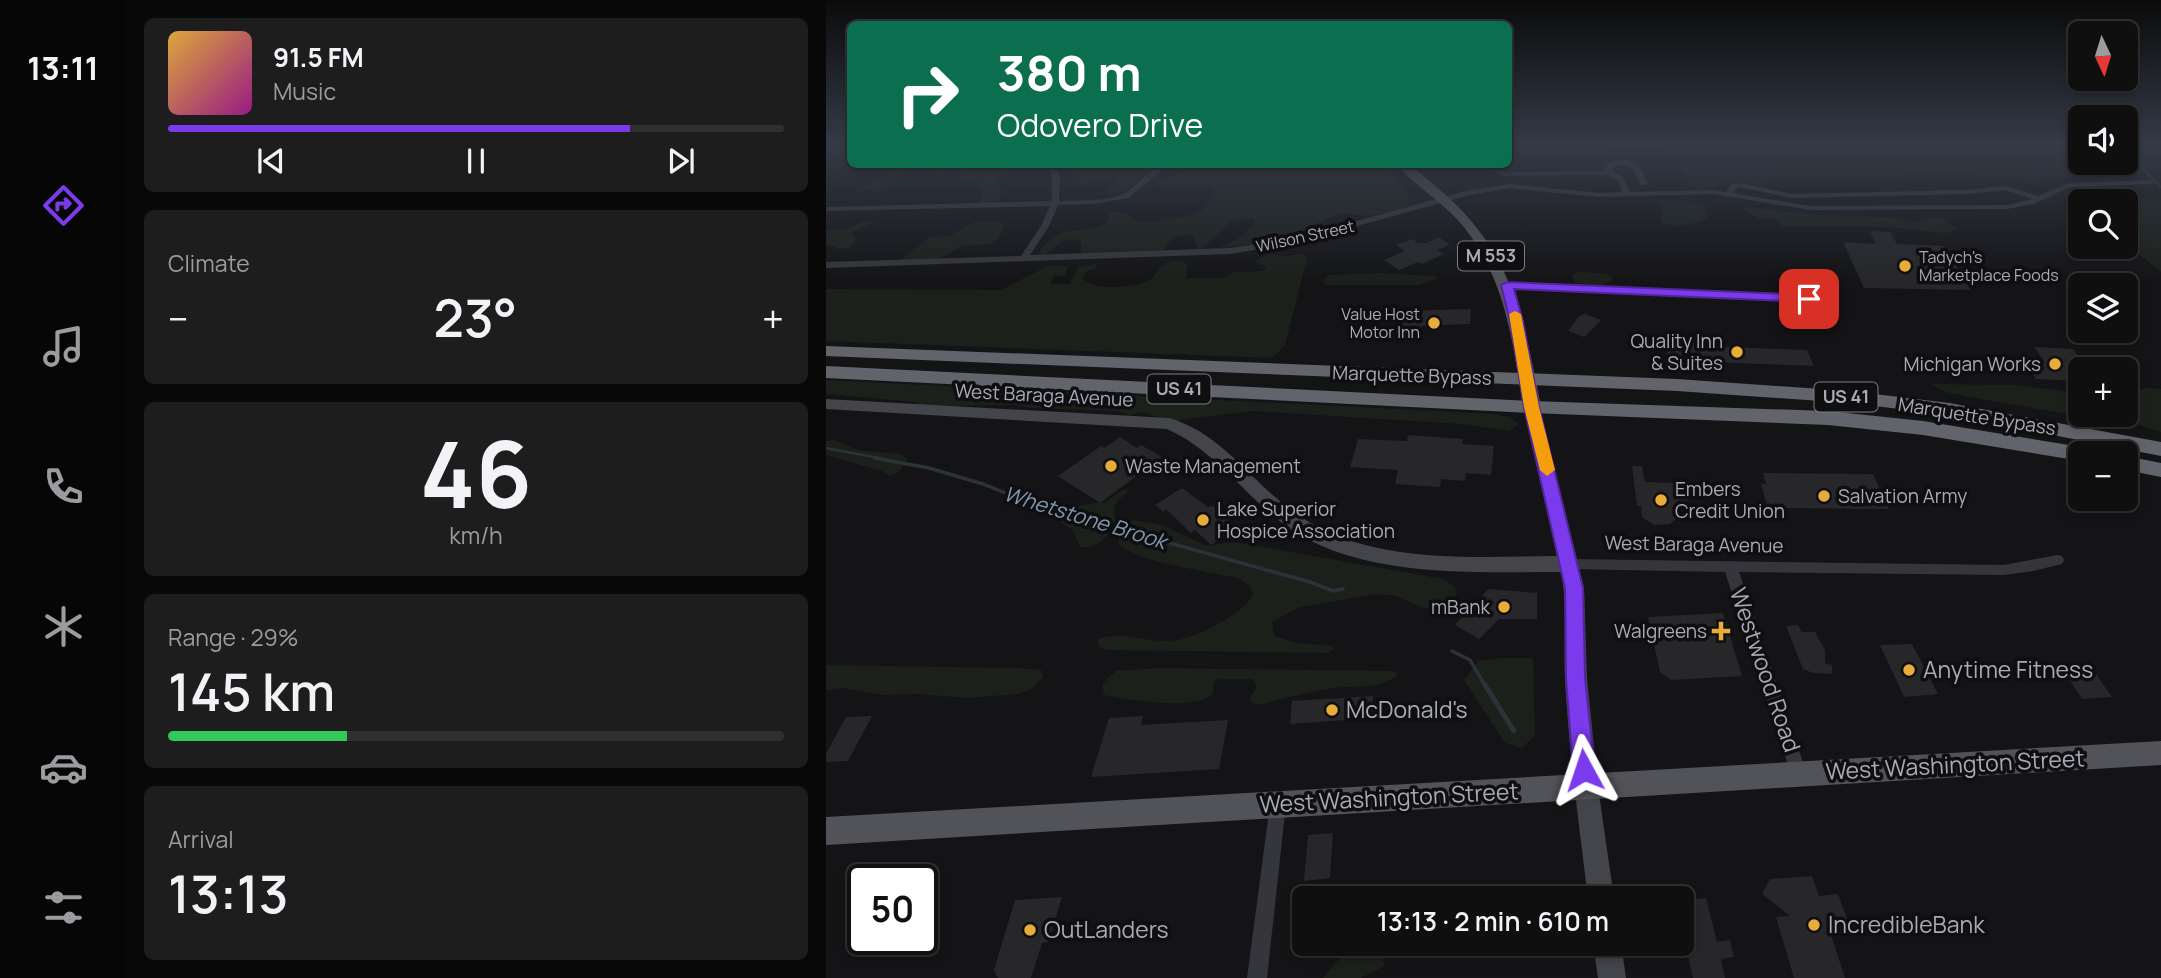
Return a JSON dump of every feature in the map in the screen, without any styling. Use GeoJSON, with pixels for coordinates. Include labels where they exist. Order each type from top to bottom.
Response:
{"type":"FeatureCollection","features":[{"type":"Feature","properties":{"kind":"highway","name":"Marquette Bypass"},"geometry":{"type":"LineString","coordinates":[[826,351],[1770,392],[1949,408],[2161,449]]}},
{"type":"Feature","properties":{"kind":"highway"},"geometry":{"type":"LineString","coordinates":[[1276,394],[1273,386],[1278,379],[1306,371]]}},
{"type":"Feature","properties":{"kind":"highway","name":"Marquette Bypass"},"geometry":{"type":"LineString","coordinates":[[826,372],[1532,407],[1828,418],[1923,428],[2068,452]]}},
{"type":"Feature","properties":{"kind":"highway"},"geometry":{"type":"LineString","coordinates":[[1748,415],[1776,407],[1776,398],[1770,392]]}},
{"type":"Feature","properties":{"kind":"highway"},"geometry":{"type":"LineString","coordinates":[[2138,465],[2161,470]]}},
{"type":"Feature","properties":{"kind":"main road","name":"M 553"},"geometry":{"type":"LineString","coordinates":[[1431,191],[1476,234],[1507,285],[1517,321],[1532,407]]}},
{"type":"Feature","properties":{"kind":"main road","name":"West Washington Street"},"geometry":{"type":"LineString","coordinates":[[826,831],[2161,753]]}},
{"type":"Feature","properties":{"kind":"street"},"geometry":{"type":"LineString","coordinates":[[1023,259],[1042,232],[1056,204],[1056,191]]}},
{"type":"Feature","properties":{"kind":"street"},"geometry":{"type":"LineString","coordinates":[[826,209],[1056,204],[1120,198],[1130,191]]}},
{"type":"Feature","properties":{"kind":"street","name":"Wilson Street"},"geometry":{"type":"LineString","coordinates":[[826,265],[1230,251],[1291,241],[1489,191]]}},
{"type":"Feature","properties":{"kind":"street","name":"Wilson Street"},"geometry":{"type":"LineString","coordinates":[[1553,191],[1628,194],[1691,191],[1823,209],[2007,207],[2056,191]]}},
{"type":"Feature","properties":{"kind":"street"},"geometry":{"type":"LineString","coordinates":[[1728,194],[1731,191]]}},
{"type":"Feature","properties":{"kind":"street"},"geometry":{"type":"LineString","coordinates":[[1767,191],[1792,196],[1975,191]]}},
{"type":"Feature","properties":{"kind":"street"},"geometry":{"type":"LineString","coordinates":[[2021,191],[2038,198]]}},
{"type":"Feature","properties":{"kind":"street"},"geometry":{"type":"LineString","coordinates":[[1507,285],[1828,299]]}},
{"type":"Feature","properties":{"kind":"street","name":"West Baraga Avenue"},"geometry":{"type":"LineString","coordinates":[[826,404],[1169,424],[1183,429],[1205,443],[1292,521],[1329,542],[1379,555],[1421,560],[1570,564],[2004,569],[2057,560]]}},
{"type":"Feature","properties":{"kind":"street"},"geometry":{"type":"LineString","coordinates":[[1532,407],[1574,588],[1576,678],[1586,787],[1599,886]]}},
{"type":"Feature","properties":{"kind":"street","name":"Westwood Road"},"geometry":{"type":"LineString","coordinates":[[1730,566],[1799,774]]}},
{"type":"Feature","properties":{"kind":"street"},"geometry":{"type":"LineString","coordinates":[[1257,978],[1278,804]]}},
{"type":"Feature","properties":{"kind":"street"},"geometry":{"type":"LineString","coordinates":[[1609,956],[1612,978]]}},
{"type":"Feature","properties":{"kind":"shaded area"},"geometry":{"type":"Polygon","coordinates":[[[981,191],[1001,192],[995,203],[979,203],[983,194],[981,191]]]}},
{"type":"Feature","properties":{"kind":"shaded area"},"geometry":{"type":"Polygon","coordinates":[[[1107,191],[1124,191],[1116,193],[1108,194],[1107,191]]]}},
{"type":"Feature","properties":{"kind":"shaded area"},"geometry":{"type":"Polygon","coordinates":[[[1212,191],[1404,191],[1411,201],[1406,207],[1366,216],[1342,213],[1271,242],[1219,248],[1242,236],[1255,222],[1254,219],[1232,220],[1202,249],[1197,249],[1193,236],[1182,235],[1159,254],[1087,255],[1080,251],[1082,243],[1077,239],[1064,240],[1045,255],[1038,254],[1047,242],[1058,235],[1104,224],[1110,217],[1107,213],[1124,213],[1137,223],[1173,219],[1197,213],[1211,199],[1212,191]]]}},
{"type":"Feature","properties":{"kind":"shaded area"},"geometry":{"type":"Polygon","coordinates":[[[2138,198],[2161,200],[2161,272],[2138,253],[2138,198]]]}},
{"type":"Feature","properties":{"kind":"shaded area"},"geometry":{"type":"Polygon","coordinates":[[[1658,201],[1688,201],[1704,206],[1708,215],[1706,219],[1689,224],[1666,224],[1660,222],[1664,212],[1658,201]]]}},
{"type":"Feature","properties":{"kind":"shaded area"},"geometry":{"type":"Polygon","coordinates":[[[1744,209],[1819,215],[1889,217],[1916,222],[1935,217],[1944,219],[1957,230],[1943,233],[1889,227],[1781,227],[1775,219],[1758,218],[1744,209]]]}},
{"type":"Feature","properties":{"kind":"shaded area"},"geometry":{"type":"Polygon","coordinates":[[[878,220],[851,233],[856,239],[848,248],[836,249],[835,246],[826,245],[827,230],[844,230],[862,222],[878,220]]]}},
{"type":"Feature","properties":{"kind":"shaded area"},"geometry":{"type":"Polygon","coordinates":[[[974,222],[1000,222],[1005,225],[997,240],[990,244],[962,246],[937,260],[899,261],[930,237],[950,236],[974,222]]]}},
{"type":"Feature","properties":{"kind":"shaded area"},"geometry":{"type":"Polygon","coordinates":[[[1268,254],[1303,254],[1307,259],[1285,345],[1272,358],[826,341],[826,289],[1001,290],[1048,266],[1068,266],[1065,276],[1054,276],[1050,284],[1069,284],[1079,267],[1096,264],[1096,268],[1086,272],[1082,278],[1096,285],[1117,287],[1153,278],[1163,265],[1172,261],[1187,264],[1186,278],[1223,278],[1234,272],[1264,271],[1266,267],[1256,261],[1268,254]]]}},
{"type":"Feature","properties":{"kind":"shaded area"},"geometry":{"type":"Polygon","coordinates":[[[1378,273],[1436,276],[1436,279],[1420,285],[1325,285],[1323,280],[1329,275],[1378,273]]]}},
{"type":"Feature","properties":{"kind":"shaded area"},"geometry":{"type":"Polygon","coordinates":[[[1572,274],[1606,274],[1612,277],[1613,281],[1599,286],[1574,283],[1572,274]]]}},
{"type":"Feature","properties":{"kind":"shaded area"},"geometry":{"type":"Polygon","coordinates":[[[826,380],[1495,414],[1509,417],[1519,424],[1509,431],[1461,424],[1252,411],[1172,421],[1142,412],[1130,415],[1116,411],[1015,405],[922,406],[915,402],[826,394],[826,380]]]}},
{"type":"Feature","properties":{"kind":"shaded area"},"geometry":{"type":"Polygon","coordinates":[[[1931,384],[2014,385],[2068,391],[2068,414],[1997,402],[1945,392],[1931,384]]]}},
{"type":"Feature","properties":{"kind":"shaded area"},"geometry":{"type":"Polygon","coordinates":[[[2161,389],[2161,432],[2138,425],[2138,390],[2161,389]]]}},
{"type":"Feature","properties":{"kind":"shaded area"},"geometry":{"type":"Polygon","coordinates":[[[834,440],[858,450],[901,454],[907,459],[899,472],[890,476],[882,471],[826,455],[826,441],[834,440]]]}},
{"type":"Feature","properties":{"kind":"shaded area"},"geometry":{"type":"Polygon","coordinates":[[[1127,490],[1127,493],[1119,499],[1114,510],[1117,524],[1106,537],[1091,546],[1080,547],[1073,530],[1051,517],[1082,505],[1105,502],[1127,490]]]}},
{"type":"Feature","properties":{"kind":"shaded area"},"geometry":{"type":"Polygon","coordinates":[[[1133,520],[1162,525],[1207,546],[1234,542],[1443,579],[1455,587],[1456,595],[1453,601],[1436,608],[1423,608],[1397,596],[1375,594],[1297,608],[1272,622],[1274,636],[1297,643],[1332,646],[1334,649],[1327,653],[1106,650],[1098,646],[1098,639],[1128,636],[1167,641],[1197,634],[1242,608],[1253,593],[1249,585],[1238,578],[1157,561],[1128,550],[1119,544],[1119,536],[1124,526],[1133,520]]]}},
{"type":"Feature","properties":{"kind":"shaded area"},"geometry":{"type":"Polygon","coordinates":[[[1533,658],[1535,736],[1521,748],[1505,743],[1464,680],[1478,661],[1533,658]]]}},
{"type":"Feature","properties":{"kind":"shaded area"},"geometry":{"type":"Polygon","coordinates":[[[826,665],[1016,668],[1041,670],[1043,677],[1032,689],[1017,694],[966,698],[918,694],[881,695],[843,688],[826,690],[826,665]]]}},
{"type":"Feature","properties":{"kind":"shaded area"},"geometry":{"type":"Polygon","coordinates":[[[1158,668],[1394,671],[1398,675],[1376,685],[1342,687],[1259,705],[1251,702],[1250,697],[1257,687],[1253,679],[1219,679],[1214,682],[1213,694],[1192,702],[1161,703],[1104,695],[1102,684],[1116,671],[1158,668]]]}},
{"type":"Feature","properties":{"kind":"shaded area"},"geometry":{"type":"Polygon","coordinates":[[[1341,956],[1383,956],[1384,966],[1361,978],[1323,978],[1341,956]]]}},
{"type":"Feature","properties":{"kind":"building","name":"Tadych's Marketplace Foods"},"geometry":{"type":"Polygon","coordinates":[[[1870,231],[1890,232],[1897,244],[1944,246],[1971,290],[1864,288],[1843,242],[1876,244],[1870,231]]]}},
{"type":"Feature","properties":{"kind":"building"},"geometry":{"type":"Polygon","coordinates":[[[1439,237],[1450,245],[1437,250],[1444,254],[1422,264],[1418,262],[1399,270],[1384,260],[1405,251],[1396,245],[1412,239],[1418,243],[1426,243],[1439,237]]]}},
{"type":"Feature","properties":{"kind":"building","name":"Value Host Motor Inn"},"geometry":{"type":"Polygon","coordinates":[[[1471,309],[1470,324],[1421,326],[1420,338],[1397,338],[1399,311],[1471,309]]]}},
{"type":"Feature","properties":{"kind":"building"},"geometry":{"type":"Polygon","coordinates":[[[1585,314],[1601,320],[1584,337],[1568,331],[1579,316],[1585,314]]]}},
{"type":"Feature","properties":{"kind":"building","name":"Quality Inn & Suites"},"geometry":{"type":"Polygon","coordinates":[[[1692,338],[1701,338],[1703,346],[1807,350],[1814,366],[1668,358],[1666,345],[1693,344],[1692,338]]]}},
{"type":"Feature","properties":{"kind":"building","name":"Michigan Works"},"geometry":{"type":"Polygon","coordinates":[[[2034,347],[2073,349],[2079,357],[2068,357],[2068,380],[2036,379],[2026,362],[2044,361],[2034,347]]]}},
{"type":"Feature","properties":{"kind":"building"},"geometry":{"type":"Polygon","coordinates":[[[1408,435],[1463,439],[1462,444],[1494,446],[1491,475],[1466,473],[1465,481],[1441,479],[1440,487],[1395,484],[1398,470],[1350,467],[1358,439],[1407,441],[1408,435]]]}},
{"type":"Feature","properties":{"kind":"building","name":"Waste Management"},"geometry":{"type":"Polygon","coordinates":[[[1120,437],[1137,448],[1141,445],[1162,457],[1100,503],[1058,476],[1101,446],[1104,448],[1120,437]]]}},
{"type":"Feature","properties":{"kind":"building","name":"Embers Credit Union"},"geometry":{"type":"Polygon","coordinates":[[[1632,466],[1642,466],[1645,482],[1675,483],[1677,493],[1685,493],[1688,506],[1675,506],[1677,518],[1670,524],[1654,525],[1642,517],[1641,506],[1637,506],[1632,466]]]}},
{"type":"Feature","properties":{"kind":"building","name":"Salvation Army"},"geometry":{"type":"Polygon","coordinates":[[[1763,473],[1873,474],[1889,509],[1768,508],[1761,484],[1766,484],[1763,473]]]}},
{"type":"Feature","properties":{"kind":"building","name":"Lake Superior Hospice Association"},"geometry":{"type":"Polygon","coordinates":[[[1182,488],[1208,507],[1213,506],[1237,528],[1211,545],[1195,530],[1191,533],[1166,509],[1164,512],[1155,505],[1182,488]]]}},
{"type":"Feature","properties":{"kind":"building","name":"mBank"},"geometry":{"type":"Polygon","coordinates":[[[1488,589],[1537,593],[1537,619],[1499,619],[1479,639],[1455,625],[1488,589]]]}},
{"type":"Feature","properties":{"kind":"building","name":"Walgreens"},"geometry":{"type":"Polygon","coordinates":[[[1723,613],[1742,676],[1671,680],[1660,672],[1648,617],[1723,613]]]}},
{"type":"Feature","properties":{"kind":"building"},"geometry":{"type":"Polygon","coordinates":[[[1798,625],[1802,632],[1815,632],[1825,650],[1825,663],[1832,665],[1832,674],[1813,673],[1803,669],[1786,626],[1798,625]]]}},
{"type":"Feature","properties":{"kind":"building","name":"Anytime Fitness"},"geometry":{"type":"Polygon","coordinates":[[[1912,644],[1938,694],[1904,697],[1880,645],[1912,644]]]}},
{"type":"Feature","properties":{"kind":"building"},"geometry":{"type":"Polygon","coordinates":[[[2091,667],[2112,697],[2082,699],[2062,669],[2091,667]]]}},
{"type":"Feature","properties":{"kind":"building","name":"McDonald's"},"geometry":{"type":"Polygon","coordinates":[[[1373,696],[1372,718],[1290,724],[1292,701],[1373,696]]]}},
{"type":"Feature","properties":{"kind":"building"},"geometry":{"type":"Polygon","coordinates":[[[872,716],[848,761],[826,762],[826,754],[846,717],[872,716]]]}},
{"type":"Feature","properties":{"kind":"building"},"geometry":{"type":"Polygon","coordinates":[[[1143,716],[1141,725],[1228,720],[1219,769],[1091,777],[1109,718],[1143,716]]]}},
{"type":"Feature","properties":{"kind":"building"},"geometry":{"type":"Polygon","coordinates":[[[1333,833],[1330,878],[1304,881],[1308,835],[1333,833]]]}},
{"type":"Feature","properties":{"kind":"building","name":"IncredibleBank"},"geometry":{"type":"Polygon","coordinates":[[[1812,876],[1819,896],[1838,894],[1852,932],[1831,935],[1845,978],[1794,978],[1776,917],[1790,916],[1762,894],[1770,879],[1812,876]]]}},
{"type":"Feature","properties":{"kind":"building","name":"OutLanders"},"geometry":{"type":"Polygon","coordinates":[[[1062,897],[1048,942],[1042,943],[1031,978],[998,978],[994,970],[1015,900],[1062,897]]]}},
{"type":"Feature","properties":{"kind":"building"},"geometry":{"type":"Polygon","coordinates":[[[1706,898],[1717,942],[1730,940],[1734,957],[1721,959],[1725,978],[1693,978],[1688,956],[1694,956],[1694,899],[1706,898]]]}},
{"type":"Feature","properties":{"kind":"waterway","name":"Whetstone Brook"},"geometry":{"type":"LineString","coordinates":[[826,448],[884,459]]}},
{"type":"Feature","properties":{"kind":"waterway","name":"Whetstone Brook"},"geometry":{"type":"LineString","coordinates":[[875,458],[929,468],[983,484],[1040,507],[1310,582],[1333,591],[1343,589]]}},
{"type":"Feature","properties":{"kind":"waterway","name":"Whetstone Brook"},"geometry":{"type":"LineString","coordinates":[[1452,651],[1470,660],[1486,687]]}},
{"type":"Feature","properties":{"kind":"waterway","name":"Whetstone Brook"},"geometry":{"type":"LineString","coordinates":[[1485,685],[1514,731]]}},
{"type":"Feature","properties":{"kind":"slow traffic"},"geometry":{"type":"LineString","coordinates":[[1515,314],[1547,470]]}},
{"type":"Feature","properties":{"kind":"place","name":"Tadych's Marketplace Foods"},"geometry":{"type":"Point","coordinates":[1905,266]}},
{"type":"Feature","properties":{"kind":"place","name":"Value Host Motor Inn"},"geometry":{"type":"Point","coordinates":[1434,323]}},
{"type":"Feature","properties":{"kind":"place","name":"Quality Inn & Suites"},"geometry":{"type":"Point","coordinates":[1737,352]}},
{"type":"Feature","properties":{"kind":"place","name":"Michigan Works"},"geometry":{"type":"Point","coordinates":[2055,364]}},
{"type":"Feature","properties":{"kind":"place","name":"Waste Management"},"geometry":{"type":"Point","coordinates":[1111,466]}},
{"type":"Feature","properties":{"kind":"place","name":"Salvation Army"},"geometry":{"type":"Point","coordinates":[1824,496]}},
{"type":"Feature","properties":{"kind":"place","name":"Embers Credit Union"},"geometry":{"type":"Point","coordinates":[1661,500]}},
{"type":"Feature","properties":{"kind":"place","name":"Lake Superior Hospice Association"},"geometry":{"type":"Point","coordinates":[1203,520]}},
{"type":"Feature","properties":{"kind":"place","name":"mBank"},"geometry":{"type":"Point","coordinates":[1504,607]}},
{"type":"Feature","properties":{"kind":"place","name":"Walgreens"},"geometry":{"type":"Point","coordinates":[1721,631]}},
{"type":"Feature","properties":{"kind":"place","name":"Anytime Fitness"},"geometry":{"type":"Point","coordinates":[1909,670]}},
{"type":"Feature","properties":{"kind":"place","name":"McDonald's"},"geometry":{"type":"Point","coordinates":[1332,710]}},
{"type":"Feature","properties":{"kind":"place","name":"IncredibleBank"},"geometry":{"type":"Point","coordinates":[1814,925]}},
{"type":"Feature","properties":{"kind":"place","name":"OutLanders"},"geometry":{"type":"Point","coordinates":[1030,930]}},
{"type":"Feature","properties":{"kind":"route"},"geometry":{"type":"LineString","coordinates":[[1584,770],[1574,645],[1574,588],[1507,285],[1809,299]]}}]}
